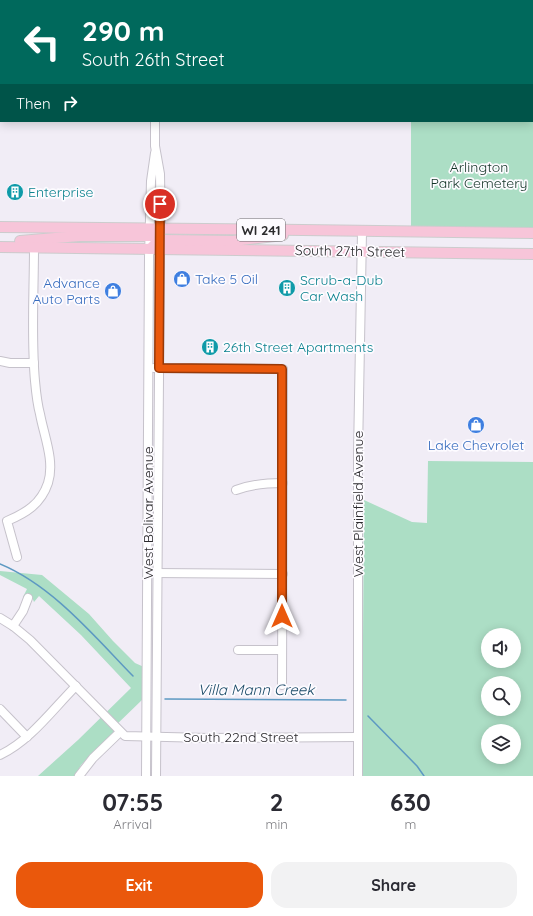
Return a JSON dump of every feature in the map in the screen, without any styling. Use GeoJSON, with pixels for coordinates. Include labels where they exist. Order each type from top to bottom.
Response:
{"type":"FeatureCollection","features":[{"type":"Feature","properties":{"kind":"main road"},"geometry":{"type":"LineString","coordinates":[[0,227],[150,232],[156,234],[161,228]]}},
{"type":"Feature","properties":{"kind":"main road","name":"South 27th Street"},"geometry":{"type":"LineString","coordinates":[[161,228],[362,232],[533,233]]}},
{"type":"Feature","properties":{"kind":"main road"},"geometry":{"type":"LineString","coordinates":[[157,246],[323,231]]}},
{"type":"Feature","properties":{"kind":"main road"},"geometry":{"type":"LineString","coordinates":[[0,245],[79,236],[150,232]]}},
{"type":"Feature","properties":{"kind":"main road","name":"South 27th Street"},"geometry":{"type":"LineString","coordinates":[[0,245],[34,247],[157,246],[361,252],[533,254]]}},
{"type":"Feature","properties":{"kind":"street"},"geometry":{"type":"LineString","coordinates":[[155,122],[156,146],[160,174],[161,228],[157,246]]}},
{"type":"Feature","properties":{"kind":"street"},"geometry":{"type":"LineString","coordinates":[[156,146],[150,181],[150,232],[157,246]]}},
{"type":"Feature","properties":{"kind":"street","name":"West Plainfield Avenue"},"geometry":{"type":"LineString","coordinates":[[358,776],[358,454],[362,232]]}},
{"type":"Feature","properties":{"kind":"street","name":"West Bolivar Avenue"},"geometry":{"type":"LineString","coordinates":[[146,776],[149,293],[157,246]]}},
{"type":"Feature","properties":{"kind":"street","name":"West Bolivar Avenue"},"geometry":{"type":"LineString","coordinates":[[156,776],[159,368],[159,293],[157,246]]}},
{"type":"Feature","properties":{"kind":"street"},"geometry":{"type":"LineString","coordinates":[[17,557],[7,521],[24,513],[36,505],[44,493],[49,476],[49,455],[37,400],[34,363],[34,247]]}},
{"type":"Feature","properties":{"kind":"street"},"geometry":{"type":"LineString","coordinates":[[149,293],[159,293]]}},
{"type":"Feature","properties":{"kind":"street"},"geometry":{"type":"LineString","coordinates":[[0,361],[10,363],[34,363]]}},
{"type":"Feature","properties":{"kind":"street"},"geometry":{"type":"LineString","coordinates":[[149,368],[282,369],[282,685]]}},
{"type":"Feature","properties":{"kind":"street"},"geometry":{"type":"LineString","coordinates":[[148,469],[158,469]]}},
{"type":"Feature","properties":{"kind":"street"},"geometry":{"type":"LineString","coordinates":[[236,490],[249,485],[262,483],[283,483]]}},
{"type":"Feature","properties":{"kind":"street"},"geometry":{"type":"LineString","coordinates":[[147,573],[283,574]]}},
{"type":"Feature","properties":{"kind":"street"},"geometry":{"type":"LineString","coordinates":[[12,626],[23,611],[28,598]]}},
{"type":"Feature","properties":{"kind":"street"},"geometry":{"type":"LineString","coordinates":[[0,618],[26,636],[122,734],[93,758],[79,776]]}},
{"type":"Feature","properties":{"kind":"street"},"geometry":{"type":"LineString","coordinates":[[238,650],[282,650]]}},
{"type":"Feature","properties":{"kind":"street"},"geometry":{"type":"LineString","coordinates":[[0,755],[10,750],[27,736],[76,686]]}},
{"type":"Feature","properties":{"kind":"street"},"geometry":{"type":"LineString","coordinates":[[0,709],[27,736]]}},
{"type":"Feature","properties":{"kind":"street","name":"South 22nd Street"},"geometry":{"type":"LineString","coordinates":[[122,734],[147,737],[357,737]]}},
{"type":"Feature","properties":{"kind":"green space","name":"Arlington Park Cemetery"},"geometry":{"type":"Polygon","coordinates":[[[411,122],[533,122],[533,229],[411,227],[411,122]]]}},
{"type":"Feature","properties":{"kind":"green space"},"geometry":{"type":"Polygon","coordinates":[[[428,461],[533,462],[533,776],[362,776],[364,500],[412,522],[427,523],[428,461]]]}},
{"type":"Feature","properties":{"kind":"green space"},"geometry":{"type":"Polygon","coordinates":[[[0,571],[42,575],[89,614],[135,663],[144,667],[143,699],[113,728],[114,732],[81,765],[75,776],[38,776],[78,740],[131,688],[81,635],[39,596],[34,602],[32,597],[23,597],[27,589],[0,575],[0,571]]]}},
{"type":"Feature","properties":{"kind":"waterway","name":"Villa Mann Creek"},"geometry":{"type":"LineString","coordinates":[[0,564],[19,573],[38,585],[72,613],[133,676]]}},
{"type":"Feature","properties":{"kind":"waterway","name":"Villa Mann Creek"},"geometry":{"type":"LineString","coordinates":[[165,699],[346,700]]}},
{"type":"Feature","properties":{"kind":"waterway","name":"Villa Mann Creek"},"geometry":{"type":"LineString","coordinates":[[368,716],[417,766],[424,776]]}},
{"type":"Feature","properties":{"kind":"place","name":"Enterprise"},"geometry":{"type":"Point","coordinates":[15,192]}},
{"type":"Feature","properties":{"kind":"place","name":"Take 5 Oil"},"geometry":{"type":"Point","coordinates":[182,279]}},
{"type":"Feature","properties":{"kind":"place","name":"Scrub-a-Dub Car Wash"},"geometry":{"type":"Point","coordinates":[287,288]}},
{"type":"Feature","properties":{"kind":"place","name":"Advance Auto Parts"},"geometry":{"type":"Point","coordinates":[113,291]}},
{"type":"Feature","properties":{"kind":"place","name":"26th Street Apartments"},"geometry":{"type":"Point","coordinates":[210,347]}},
{"type":"Feature","properties":{"kind":"place","name":"Lake Chevrolet"},"geometry":{"type":"Point","coordinates":[476,425]}},
{"type":"Feature","properties":{"kind":"route"},"geometry":{"type":"LineString","coordinates":[[160,204],[159,368],[282,369],[282,616]]}}]}
